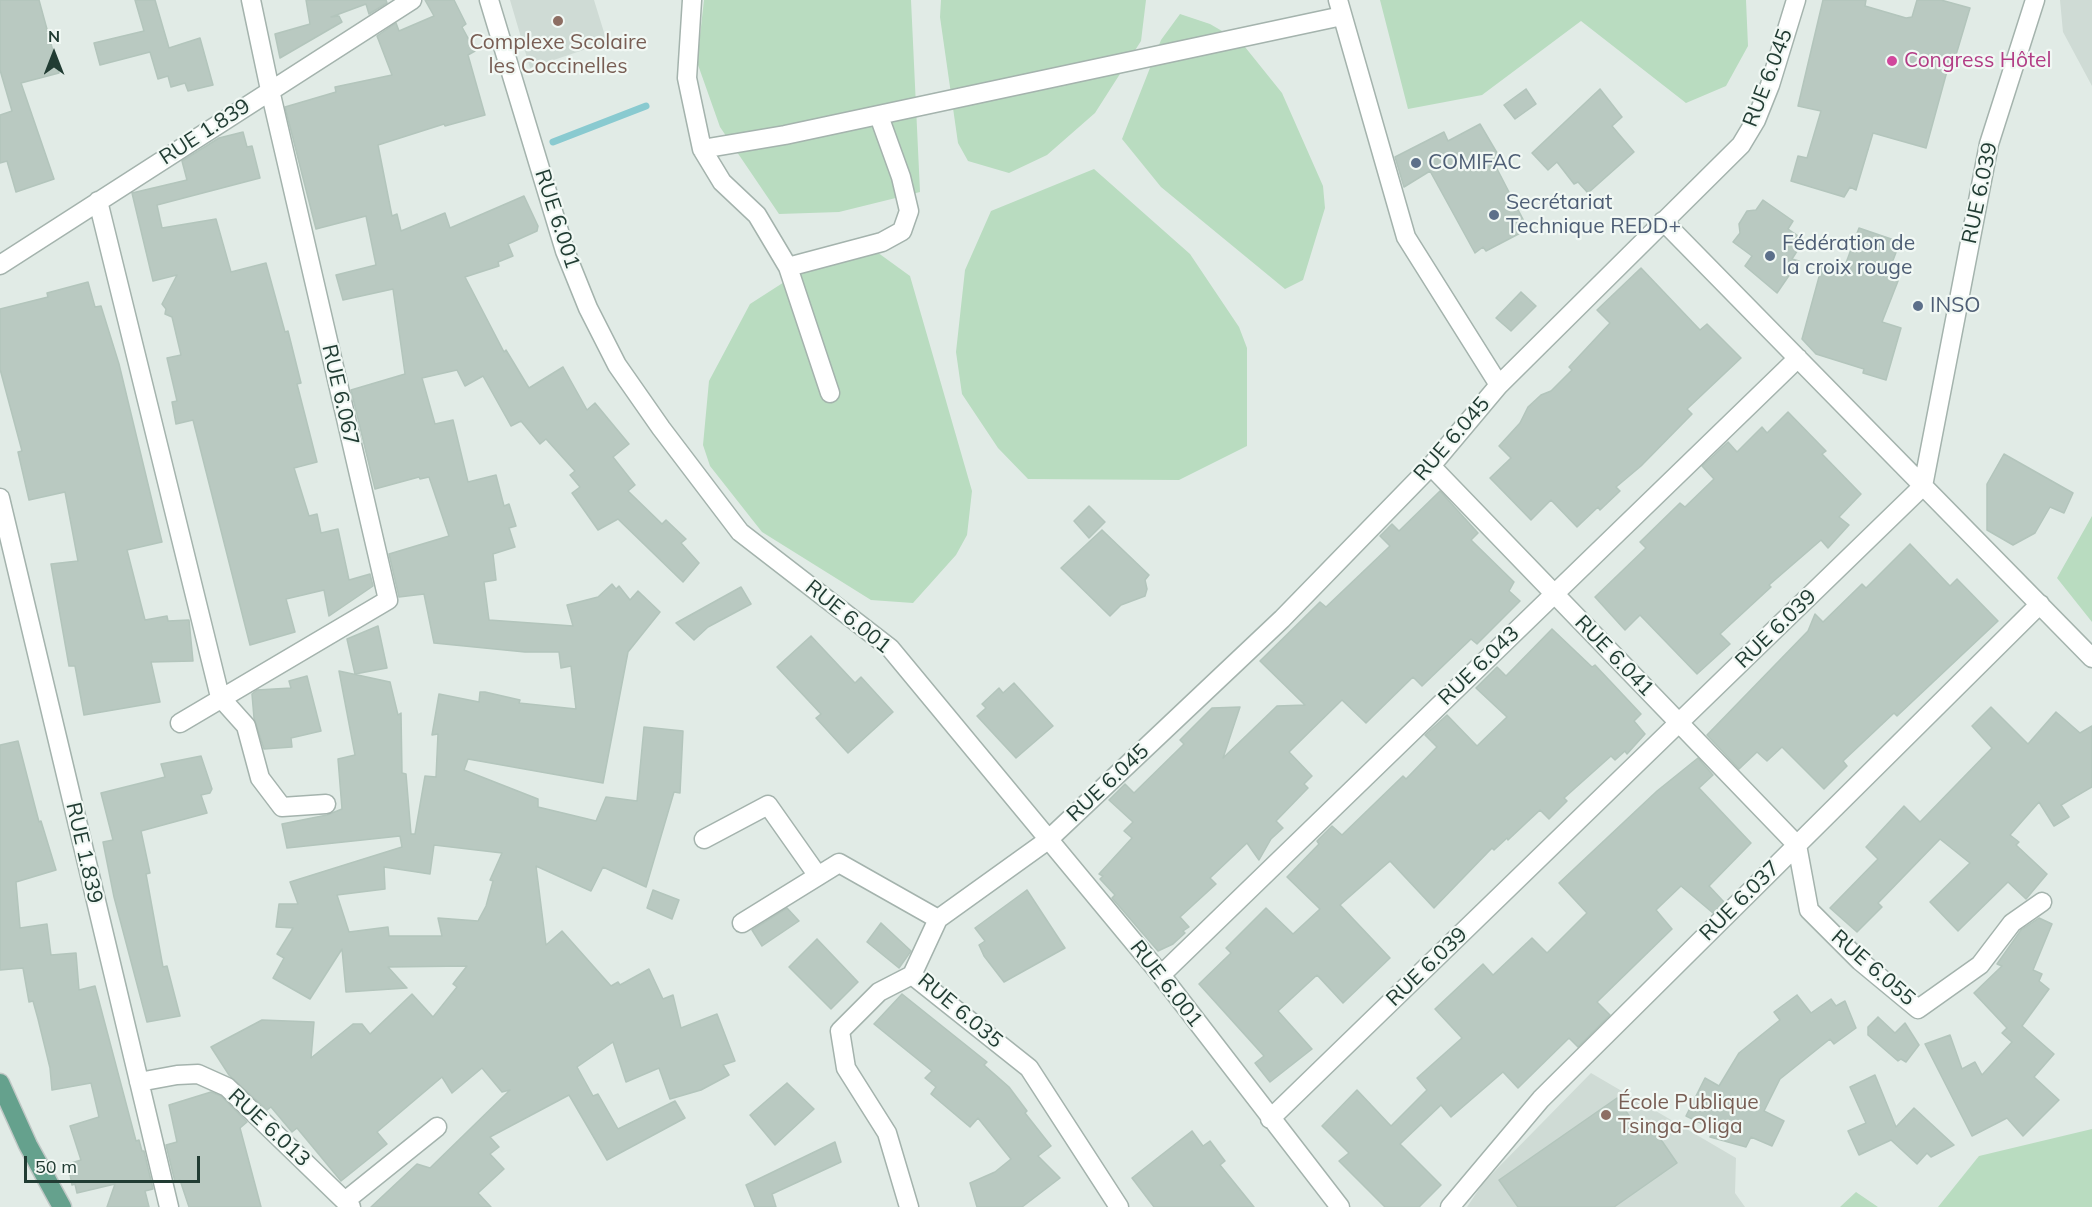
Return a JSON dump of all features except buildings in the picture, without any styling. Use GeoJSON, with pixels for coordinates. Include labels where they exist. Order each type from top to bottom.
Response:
{"type":"FeatureCollection","features":[{"type":"Feature","properties":{"kind":"main road"},"geometry":{"type":"LineString","coordinates":[[0,1083],[28,1145],[62,1207]]}},
{"type":"Feature","properties":{"kind":"street","name":"RUE 6.067"},"geometry":{"type":"LineString","coordinates":[[180,723],[220,697],[388,600],[251,0]]}},
{"type":"Feature","properties":{"kind":"street","name":"RUE 1.839"},"geometry":{"type":"LineString","coordinates":[[0,265],[412,0]]}},
{"type":"Feature","properties":{"kind":"street","name":"RUE 6.001"},"geometry":{"type":"LineString","coordinates":[[489,0],[565,251],[588,308],[617,365],[740,532],[890,648],[1161,975],[1340,1207]]}},
{"type":"Feature","properties":{"kind":"street"},"geometry":{"type":"LineString","coordinates":[[692,0],[687,78],[702,149],[722,182],[757,215],[788,267],[830,393]]}},
{"type":"Feature","properties":{"kind":"street","name":"RUE 6.045"},"geometry":{"type":"LineString","coordinates":[[1048,840],[1282,619],[1431,466],[1499,385],[1740,145],[1756,120],[1770,85],[1796,0]]}},
{"type":"Feature","properties":{"kind":"street","name":"RUE 6.039"},"geometry":{"type":"LineString","coordinates":[[1270,1119],[1923,486],[1989,144],[2035,0]]}},
{"type":"Feature","properties":{"kind":"street"},"geometry":{"type":"LineString","coordinates":[[702,149],[879,116],[1340,8],[1406,237],[1499,385]]}},
{"type":"Feature","properties":{"kind":"street"},"geometry":{"type":"LineString","coordinates":[[788,267],[882,242],[902,231],[909,211],[901,177],[879,116]]}},
{"type":"Feature","properties":{"kind":"street"},"geometry":{"type":"LineString","coordinates":[[98,201],[220,697],[246,726],[260,778],[282,807],[326,804]]}},
{"type":"Feature","properties":{"kind":"street"},"geometry":{"type":"LineString","coordinates":[[1664,221],[2092,658]]}},
{"type":"Feature","properties":{"kind":"street","name":"RUE 6.043"},"geometry":{"type":"LineString","coordinates":[[1161,975],[1798,358]]}},
{"type":"Feature","properties":{"kind":"street","name":"RUE 6.041"},"geometry":{"type":"LineString","coordinates":[[1431,466],[1797,845]]}},
{"type":"Feature","properties":{"kind":"street","name":"RUE 1.839"},"geometry":{"type":"LineString","coordinates":[[0,498],[169,1207]]}},
{"type":"Feature","properties":{"kind":"street","name":"RUE 6.037"},"geometry":{"type":"LineString","coordinates":[[1450,1207],[1541,1099],[2040,604]]}},
{"type":"Feature","properties":{"kind":"street"},"geometry":{"type":"LineString","coordinates":[[704,839],[768,806],[818,876]]}},
{"type":"Feature","properties":{"kind":"street","name":"RUE 6.035"},"geometry":{"type":"LineString","coordinates":[[1048,840],[938,919],[912,975],[1029,1068],[1119,1207]]}},
{"type":"Feature","properties":{"kind":"street","name":"RUE 6.055"},"geometry":{"type":"LineString","coordinates":[[1797,845],[1809,910],[1860,962],[1918,1009],[1980,965],[2012,923],[2042,902]]}},
{"type":"Feature","properties":{"kind":"street"},"geometry":{"type":"LineString","coordinates":[[742,923],[838,863],[938,919]]}},
{"type":"Feature","properties":{"kind":"street"},"geometry":{"type":"LineString","coordinates":[[909,1207],[887,1133],[846,1068],[840,1031],[879,992],[912,975]]}},
{"type":"Feature","properties":{"kind":"street","name":"RUE 6.013"},"geometry":{"type":"LineString","coordinates":[[139,1082],[177,1075],[198,1074],[227,1087],[348,1204]]}},
{"type":"Feature","properties":{"kind":"street"},"geometry":{"type":"LineString","coordinates":[[348,1204],[437,1127]]}},
{"type":"Feature","properties":{"kind":"shaded area","name":"Complexe Scolaire les Coccinelles"},"geometry":{"type":"Polygon","coordinates":[[[510,0],[594,0],[607,42],[530,68],[510,0]]]}},
{"type":"Feature","properties":{"kind":"shaded area"},"geometry":{"type":"Polygon","coordinates":[[[2060,0],[2092,0],[2092,86],[2063,32],[2060,0]]]}},
{"type":"Feature","properties":{"kind":"shaded area","name":"École Publique Tsinga-Oliga"},"geometry":{"type":"Polygon","coordinates":[[[1591,1073],[1736,1158],[1735,1193],[1745,1207],[1467,1207],[1483,1183],[1591,1073]]]}},
{"type":"Feature","properties":{"kind":"green space"},"geometry":{"type":"Polygon","coordinates":[[[704,0],[911,0],[920,192],[839,212],[779,214],[720,127],[697,62],[704,0]]]}},
{"type":"Feature","properties":{"kind":"green space"},"geometry":{"type":"Polygon","coordinates":[[[941,0],[1146,0],[1141,41],[1095,113],[1047,155],[1009,173],[968,161],[958,143],[940,17],[941,0]]]}},
{"type":"Feature","properties":{"kind":"green space"},"geometry":{"type":"Polygon","coordinates":[[[1380,0],[1746,0],[1748,46],[1726,86],[1686,103],[1581,21],[1482,95],[1408,109],[1380,0]]]}},
{"type":"Feature","properties":{"kind":"green space"},"geometry":{"type":"Polygon","coordinates":[[[1180,14],[1210,24],[1241,42],[1282,93],[1323,186],[1325,208],[1303,280],[1285,289],[1161,187],[1122,139],[1161,40],[1180,14]]]}},
{"type":"Feature","properties":{"kind":"green space"},"geometry":{"type":"Polygon","coordinates":[[[1094,169],[1190,254],[1239,327],[1247,348],[1247,446],[1179,480],[1028,479],[998,448],[962,394],[956,352],[965,270],[991,211],[1094,169]]]}},
{"type":"Feature","properties":{"kind":"green space"},"geometry":{"type":"Polygon","coordinates":[[[870,247],[910,276],[972,491],[967,535],[956,555],[913,603],[871,600],[762,532],[710,466],[703,445],[709,381],[750,304],[806,268],[870,247]]]}},
{"type":"Feature","properties":{"kind":"green space"},"geometry":{"type":"Polygon","coordinates":[[[2092,516],[2092,622],[2057,578],[2092,516]]]}},
{"type":"Feature","properties":{"kind":"green space"},"geometry":{"type":"Polygon","coordinates":[[[2092,1129],[2092,1207],[1938,1207],[1979,1156],[2092,1129]]]}},
{"type":"Feature","properties":{"kind":"green space"},"geometry":{"type":"Polygon","coordinates":[[[1856,1192],[1878,1207],[1840,1207],[1856,1192]]]}},
{"type":"Feature","properties":{"kind":"waterway"},"geometry":{"type":"LineString","coordinates":[[553,142],[646,106]]}},
{"type":"Feature","properties":{"kind":"place","name":"Complexe Scolaire les Coccinelles"},"geometry":{"type":"Point","coordinates":[558,21]}},
{"type":"Feature","properties":{"kind":"place","name":"Congress Hôtel"},"geometry":{"type":"Point","coordinates":[1892,61]}},
{"type":"Feature","properties":{"kind":"place","name":"COMIFAC"},"geometry":{"type":"Point","coordinates":[1416,163]}},
{"type":"Feature","properties":{"kind":"place","name":"Secrétariat Technique REDD+"},"geometry":{"type":"Point","coordinates":[1494,215]}},
{"type":"Feature","properties":{"kind":"place","name":"Fédération de la croix rouge"},"geometry":{"type":"Point","coordinates":[1770,256]}},
{"type":"Feature","properties":{"kind":"place","name":"INSO"},"geometry":{"type":"Point","coordinates":[1918,306]}},
{"type":"Feature","properties":{"kind":"place","name":"École Publique Tsinga-Oliga"},"geometry":{"type":"Point","coordinates":[1606,1115]}}]}
